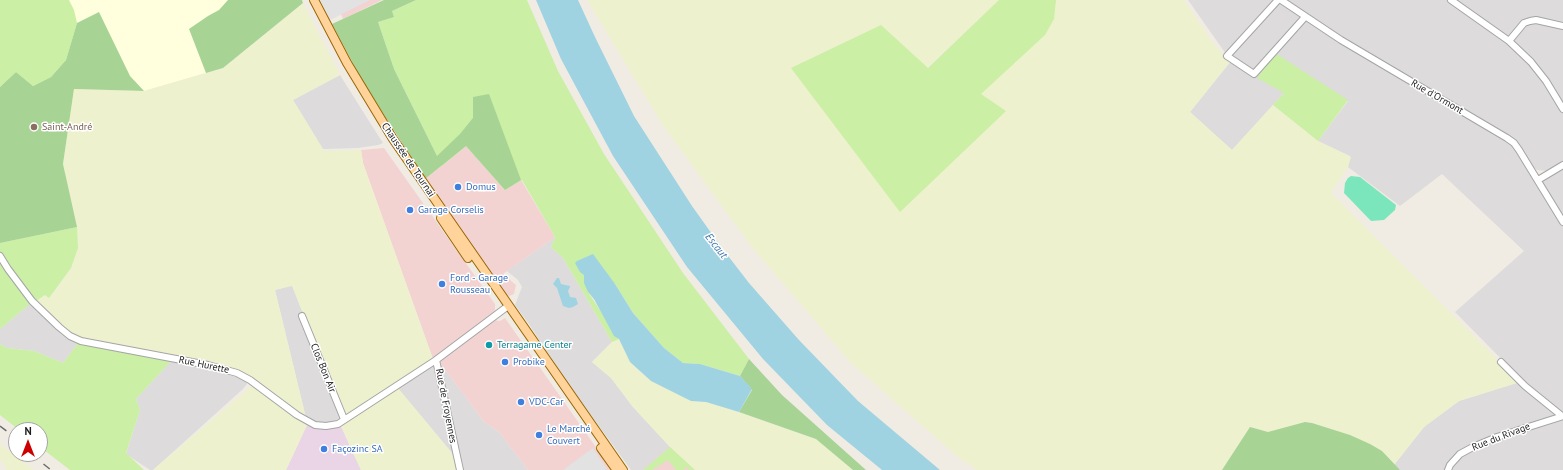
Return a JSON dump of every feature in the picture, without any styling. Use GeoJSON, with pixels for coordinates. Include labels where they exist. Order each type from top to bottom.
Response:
{"type":"FeatureCollection","features":[{"type":"Feature","properties":{"kind":"main road","name":"Chaussée de Tournai"},"geometry":{"type":"LineString","coordinates":[[308,0],[342,66],[371,115],[617,470]]}},
{"type":"Feature","properties":{"kind":"main road","name":"Chaussée de Tournai"},"geometry":{"type":"LineString","coordinates":[[314,0],[346,63],[376,112],[506,308],[623,470]]}},
{"type":"Feature","properties":{"kind":"street"},"geometry":{"type":"LineString","coordinates":[[1280,0],[1227,56],[1254,74],[1305,17]]}},
{"type":"Feature","properties":{"kind":"street","name":"Rue d'Ormont"},"geometry":{"type":"LineString","coordinates":[[1280,0],[1388,69],[1514,143],[1563,222]]}},
{"type":"Feature","properties":{"kind":"street"},"geometry":{"type":"LineString","coordinates":[[1451,0],[1509,41],[1538,70],[1563,109]]}},
{"type":"Feature","properties":{"kind":"street"},"geometry":{"type":"LineString","coordinates":[[1509,41],[1524,23],[1530,21],[1536,20],[1563,26]]}},
{"type":"Feature","properties":{"kind":"street"},"geometry":{"type":"LineString","coordinates":[[1538,180],[1563,165]]}},
{"type":"Feature","properties":{"kind":"street","name":"Rue Hurette"},"geometry":{"type":"LineString","coordinates":[[0,256],[32,301],[59,327],[76,339],[208,365],[237,373],[250,380],[297,415],[315,425],[326,426],[338,424],[436,360]]}},
{"type":"Feature","properties":{"kind":"street","name":"Rue de Froyennes"},"geometry":{"type":"LineString","coordinates":[[460,470],[456,458],[436,360],[506,308]]}},
{"type":"Feature","properties":{"kind":"street","name":"Clos Bon Air"},"geometry":{"type":"LineString","coordinates":[[302,316],[344,419]]}},
{"type":"Feature","properties":{"kind":"street","name":"Rue du Rivage"},"geometry":{"type":"LineString","coordinates":[[1501,362],[1525,386],[1562,416]]}},
{"type":"Feature","properties":{"kind":"street","name":"Rue du Rivage"},"geometry":{"type":"LineString","coordinates":[[1448,470],[1450,465],[1460,454],[1473,447],[1497,437],[1562,416]]}},
{"type":"Feature","properties":{"kind":"shaded area","name":"Saint-André"},"geometry":{"type":"Polygon","coordinates":[[[0,0],[302,0],[303,3],[223,68],[144,91],[0,243],[0,0]]]}},
{"type":"Feature","properties":{"kind":"shaded area"},"geometry":{"type":"Polygon","coordinates":[[[320,0],[370,0],[330,20],[320,0]]]}},
{"type":"Feature","properties":{"kind":"shaded area"},"geometry":{"type":"Polygon","coordinates":[[[335,0],[382,0],[343,19],[335,0]]]}},
{"type":"Feature","properties":{"kind":"shaded area"},"geometry":{"type":"Polygon","coordinates":[[[587,0],[999,0],[927,68],[881,25],[791,68],[1006,111],[980,94],[1045,35],[1056,0],[1184,0],[1213,43],[1230,62],[1190,112],[1232,150],[1273,105],[1318,141],[1351,157],[1348,167],[1331,193],[1520,382],[1459,401],[1424,427],[1394,465],[1391,459],[1350,435],[1305,422],[1268,432],[1250,427],[1222,470],[977,470],[958,457],[851,363],[752,247],[664,127],[587,0]]]}},
{"type":"Feature","properties":{"kind":"shaded area"},"geometry":{"type":"Polygon","coordinates":[[[1188,0],[1278,0],[1321,31],[1508,142],[1520,157],[1537,186],[1544,179],[1563,167],[1563,470],[1400,470],[1394,465],[1424,427],[1459,401],[1523,381],[1455,312],[1524,251],[1442,174],[1400,206],[1348,167],[1350,156],[1318,141],[1348,101],[1284,93],[1232,150],[1190,112],[1232,60],[1226,54],[1188,0]]]}},
{"type":"Feature","properties":{"kind":"shaded area"},"geometry":{"type":"Polygon","coordinates":[[[1286,0],[1447,0],[1517,51],[1546,83],[1563,112],[1563,162],[1548,171],[1537,170],[1532,167],[1519,146],[1324,27],[1286,0]]]}},
{"type":"Feature","properties":{"kind":"shaded area"},"geometry":{"type":"Polygon","coordinates":[[[1454,0],[1563,0],[1563,24],[1531,18],[1523,21],[1509,36],[1505,36],[1454,0]]]}},
{"type":"Feature","properties":{"kind":"shaded area"},"geometry":{"type":"Polygon","coordinates":[[[303,3],[340,75],[293,100],[324,151],[361,150],[363,163],[433,359],[344,417],[292,286],[275,290],[306,418],[247,375],[230,368],[83,340],[73,336],[52,318],[36,301],[45,295],[49,298],[58,287],[71,268],[78,248],[77,227],[63,164],[74,89],[144,91],[223,68],[303,3]]]}},
{"type":"Feature","properties":{"kind":"shaded area"},"geometry":{"type":"Polygon","coordinates":[[[1533,21],[1563,28],[1563,106],[1514,42],[1514,38],[1524,25],[1533,21]]]}},
{"type":"Feature","properties":{"kind":"shaded area"},"geometry":{"type":"Polygon","coordinates":[[[340,75],[383,143],[358,148],[323,149],[293,100],[340,75]]]}},
{"type":"Feature","properties":{"kind":"shaded area"},"geometry":{"type":"Polygon","coordinates":[[[466,146],[505,190],[521,180],[555,237],[503,274],[516,285],[514,294],[509,296],[505,294],[425,179],[466,146]]]}},
{"type":"Feature","properties":{"kind":"shaded area"},"geometry":{"type":"Polygon","coordinates":[[[384,148],[495,304],[495,311],[433,359],[363,163],[361,150],[384,148]]]}},
{"type":"Feature","properties":{"kind":"shaded area"},"geometry":{"type":"Polygon","coordinates":[[[555,237],[551,247],[563,258],[612,342],[592,362],[611,378],[633,407],[670,447],[643,470],[631,470],[564,378],[515,305],[522,287],[518,280],[507,271],[555,237]]]}},
{"type":"Feature","properties":{"kind":"shaded area"},"geometry":{"type":"Polygon","coordinates":[[[292,285],[344,417],[326,424],[306,418],[275,290],[292,285]]]}},
{"type":"Feature","properties":{"kind":"shaded area"},"geometry":{"type":"Polygon","coordinates":[[[31,303],[78,343],[63,363],[34,351],[7,348],[0,344],[0,329],[31,303]]]}},
{"type":"Feature","properties":{"kind":"shaded area"},"geometry":{"type":"Polygon","coordinates":[[[505,318],[612,470],[528,470],[499,432],[484,422],[440,363],[446,355],[494,320],[500,321],[505,318]]]}},
{"type":"Feature","properties":{"kind":"shaded area"},"geometry":{"type":"Polygon","coordinates":[[[619,339],[630,362],[651,381],[691,401],[706,402],[739,412],[816,439],[853,470],[695,470],[670,447],[633,407],[611,378],[592,362],[612,342],[619,339]]]}},
{"type":"Feature","properties":{"kind":"shaded area"},"geometry":{"type":"Polygon","coordinates":[[[171,361],[250,380],[243,389],[153,470],[150,470],[126,454],[140,410],[136,399],[171,361]]]}},
{"type":"Feature","properties":{"kind":"shaded area"},"geometry":{"type":"Polygon","coordinates":[[[440,363],[484,422],[499,432],[528,470],[457,470],[452,453],[397,387],[431,366],[440,363]]]}},
{"type":"Feature","properties":{"kind":"shaded area"},"geometry":{"type":"Polygon","coordinates":[[[252,386],[307,425],[286,470],[153,470],[252,386]]]}},
{"type":"Feature","properties":{"kind":"shaded area"},"geometry":{"type":"Polygon","coordinates":[[[397,387],[452,453],[457,470],[361,470],[340,424],[397,387]]]}},
{"type":"Feature","properties":{"kind":"shaded area","name":"Façozinc SA"},"geometry":{"type":"Polygon","coordinates":[[[340,424],[361,470],[286,470],[307,425],[320,428],[340,424]]]}},
{"type":"Feature","properties":{"kind":"shaded area"},"geometry":{"type":"Polygon","coordinates":[[[0,444],[8,450],[8,462],[24,462],[34,470],[7,470],[0,459],[0,444]]]}},
{"type":"Feature","properties":{"kind":"shaded area"},"geometry":{"type":"Polygon","coordinates":[[[670,447],[695,470],[643,470],[670,447]]]}},
{"type":"Feature","properties":{"kind":"shaded area"},"geometry":{"type":"Polygon","coordinates":[[[593,448],[607,469],[563,470],[593,448]]]}},
{"type":"Feature","properties":{"kind":"green space"},"geometry":{"type":"Polygon","coordinates":[[[0,0],[69,0],[74,10],[77,23],[66,60],[51,77],[33,86],[16,72],[0,87],[0,0]]]}},
{"type":"Feature","properties":{"kind":"green space"},"geometry":{"type":"Polygon","coordinates":[[[228,0],[302,0],[303,3],[223,68],[206,73],[189,29],[219,10],[228,0]]]}},
{"type":"Feature","properties":{"kind":"green space"},"geometry":{"type":"Polygon","coordinates":[[[384,0],[416,0],[392,11],[394,17],[378,22],[394,69],[437,156],[460,134],[473,118],[473,97],[489,94],[521,180],[505,190],[466,146],[425,179],[363,82],[332,24],[384,0]]]}},
{"type":"Feature","properties":{"kind":"green space"},"geometry":{"type":"Polygon","coordinates":[[[416,0],[527,0],[558,71],[604,154],[683,273],[749,359],[740,376],[700,364],[683,363],[664,348],[633,313],[615,284],[584,275],[588,292],[619,339],[612,342],[563,258],[551,247],[555,237],[522,180],[505,190],[466,146],[442,166],[394,69],[378,22],[394,17],[392,11],[416,0]]]}},
{"type":"Feature","properties":{"kind":"green space"},"geometry":{"type":"Polygon","coordinates":[[[999,0],[1056,0],[1054,19],[1045,35],[981,94],[1006,111],[900,212],[791,68],[881,25],[928,68],[999,0]]]}},
{"type":"Feature","properties":{"kind":"green space"},"geometry":{"type":"Polygon","coordinates":[[[99,12],[130,76],[144,91],[74,89],[63,164],[77,227],[0,243],[0,87],[16,72],[33,86],[51,77],[66,60],[77,23],[99,12]]]}},
{"type":"Feature","properties":{"kind":"green space"},"geometry":{"type":"Polygon","coordinates":[[[1275,53],[1348,100],[1318,141],[1273,105],[1284,93],[1257,78],[1275,53]]]}},
{"type":"Feature","properties":{"kind":"green space"},"geometry":{"type":"Polygon","coordinates":[[[1351,176],[1360,177],[1396,205],[1395,210],[1384,220],[1371,221],[1344,193],[1345,183],[1351,176]]]}},
{"type":"Feature","properties":{"kind":"green space"},"geometry":{"type":"Polygon","coordinates":[[[77,227],[78,248],[71,268],[49,298],[45,295],[36,301],[0,252],[0,243],[77,227]]]}},
{"type":"Feature","properties":{"kind":"green space"},"geometry":{"type":"Polygon","coordinates":[[[0,261],[31,303],[0,329],[0,261]]]}},
{"type":"Feature","properties":{"kind":"green space"},"geometry":{"type":"Polygon","coordinates":[[[78,343],[171,361],[136,399],[140,410],[126,453],[144,470],[70,470],[48,453],[48,422],[9,422],[0,415],[0,344],[7,348],[34,351],[63,363],[78,343]]]}},
{"type":"Feature","properties":{"kind":"green space"},"geometry":{"type":"Polygon","coordinates":[[[749,359],[782,395],[866,470],[853,470],[816,439],[739,412],[752,390],[740,376],[749,359]]]}},
{"type":"Feature","properties":{"kind":"green space"},"geometry":{"type":"Polygon","coordinates":[[[1305,422],[1350,435],[1370,444],[1382,451],[1400,470],[1222,470],[1250,427],[1268,432],[1305,422]]]}},
{"type":"Feature","properties":{"kind":"green space"},"geometry":{"type":"Polygon","coordinates":[[[670,447],[695,470],[689,470],[687,467],[683,470],[676,470],[668,460],[652,470],[643,470],[670,447]]]}},
{"type":"Feature","properties":{"kind":"water","name":"Escaut"},"geometry":{"type":"Polygon","coordinates":[[[536,0],[578,0],[634,116],[692,206],[722,248],[749,283],[799,340],[858,401],[940,470],[882,470],[827,425],[763,359],[687,267],[613,156],[561,59],[536,0]]]}},
{"type":"Feature","properties":{"kind":"water"},"geometry":{"type":"Polygon","coordinates":[[[593,254],[615,284],[633,313],[664,348],[683,363],[700,364],[740,376],[752,389],[739,412],[706,402],[691,401],[651,381],[630,362],[619,339],[614,336],[594,299],[588,292],[584,283],[584,275],[580,272],[575,263],[593,254]]]}},
{"type":"Feature","properties":{"kind":"water"},"geometry":{"type":"Polygon","coordinates":[[[557,278],[559,278],[561,284],[570,286],[568,291],[570,297],[576,298],[578,304],[569,308],[563,306],[557,288],[553,284],[557,278]]]}},
{"type":"Feature","properties":{"kind":"railway"},"geometry":{"type":"LineString","coordinates":[[0,426],[8,432]]}},
{"type":"Feature","properties":{"kind":"railway"},"geometry":{"type":"LineString","coordinates":[[41,462],[51,470]]}},
{"type":"Feature","properties":{"kind":"place","name":"Saint-André"},"geometry":{"type":"Point","coordinates":[34,127]}},
{"type":"Feature","properties":{"kind":"place","name":"Domus"},"geometry":{"type":"Point","coordinates":[458,187]}},
{"type":"Feature","properties":{"kind":"place","name":"Garage Corselis"},"geometry":{"type":"Point","coordinates":[410,210]}},
{"type":"Feature","properties":{"kind":"place","name":"Ford - Garage Rousseau"},"geometry":{"type":"Point","coordinates":[442,284]}},
{"type":"Feature","properties":{"kind":"place","name":"Terragame Center"},"geometry":{"type":"Point","coordinates":[489,345]}},
{"type":"Feature","properties":{"kind":"place","name":"Probike"},"geometry":{"type":"Point","coordinates":[505,362]}},
{"type":"Feature","properties":{"kind":"place","name":"VDC-Car"},"geometry":{"type":"Point","coordinates":[521,402]}},
{"type":"Feature","properties":{"kind":"place","name":"Le Marché Couvert"},"geometry":{"type":"Point","coordinates":[539,435]}},
{"type":"Feature","properties":{"kind":"place","name":"Façozinc SA"},"geometry":{"type":"Point","coordinates":[324,449]}}]}
